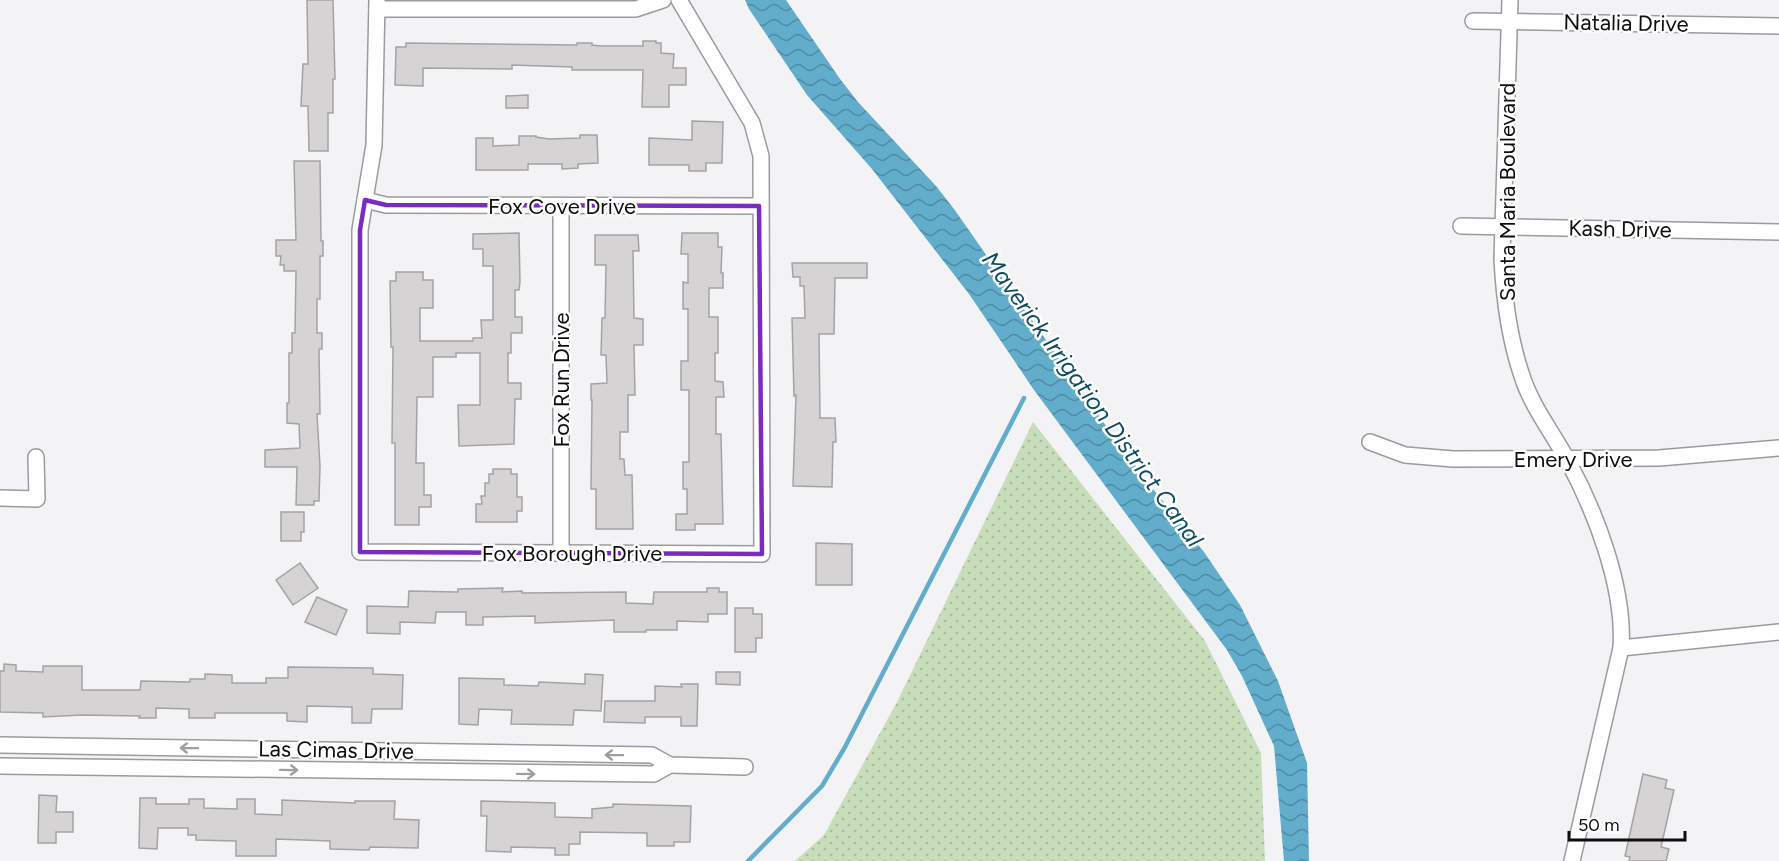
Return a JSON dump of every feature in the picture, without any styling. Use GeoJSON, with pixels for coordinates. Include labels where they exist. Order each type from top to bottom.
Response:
{"type":"FeatureCollection","features":[{"type":"Feature","properties":{"kind":"street"},"geometry":{"type":"LineString","coordinates":[[377,4],[636,9],[663,0]]}},
{"type":"Feature","properties":{"kind":"street","name":"Fox Borough Drive"},"geometry":{"type":"LineString","coordinates":[[377,4],[374,146],[360,230],[360,552],[762,554],[759,206],[761,156],[752,123],[679,0]]}},
{"type":"Feature","properties":{"kind":"street","name":"Santa Maria Boulevard"},"geometry":{"type":"LineString","coordinates":[[1510,0],[1502,226],[1504,292],[1511,339],[1522,377],[1538,412],[1567,459],[1588,500],[1599,529],[1618,602],[1622,629],[1621,648],[1572,861]]}},
{"type":"Feature","properties":{"kind":"street","name":"Natalia Drive"},"geometry":{"type":"LineString","coordinates":[[1473,21],[1779,26]]}},
{"type":"Feature","properties":{"kind":"street","name":"Fox Cove Drive"},"geometry":{"type":"LineString","coordinates":[[365,200],[386,205],[759,206]]}},
{"type":"Feature","properties":{"kind":"street","name":"Fox Run Drive"},"geometry":{"type":"LineString","coordinates":[[561,206],[561,553]]}},
{"type":"Feature","properties":{"kind":"street","name":"Kash Drive"},"geometry":{"type":"LineString","coordinates":[[1461,225],[1779,232]]}},
{"type":"Feature","properties":{"kind":"street","name":"Emery Drive"},"geometry":{"type":"LineString","coordinates":[[1370,442],[1405,455],[1427,458],[1659,458],[1779,448]]}},
{"type":"Feature","properties":{"kind":"street"},"geometry":{"type":"LineString","coordinates":[[0,498],[37,500],[36,457]]}},
{"type":"Feature","properties":{"kind":"street"},"geometry":{"type":"LineString","coordinates":[[1621,648],[1779,632]]}},
{"type":"Feature","properties":{"kind":"street"},"geometry":{"type":"LineString","coordinates":[[5,745],[5,766]]}},
{"type":"Feature","properties":{"kind":"street","name":"Las Cimas Drive"},"geometry":{"type":"LineString","coordinates":[[5,745],[652,755],[670,765],[745,766]]}},
{"type":"Feature","properties":{"kind":"street"},"geometry":{"type":"LineString","coordinates":[[67,746],[67,767]]}},
{"type":"Feature","properties":{"kind":"street"},"geometry":{"type":"LineString","coordinates":[[112,747],[112,768]]}},
{"type":"Feature","properties":{"kind":"street"},"geometry":{"type":"LineString","coordinates":[[162,748],[162,768]]}},
{"type":"Feature","properties":{"kind":"street"},"geometry":{"type":"LineString","coordinates":[[211,748],[211,769]]}},
{"type":"Feature","properties":{"kind":"street"},"geometry":{"type":"LineString","coordinates":[[262,749],[262,770]]}},
{"type":"Feature","properties":{"kind":"street"},"geometry":{"type":"LineString","coordinates":[[326,750],[326,771]]}},
{"type":"Feature","properties":{"kind":"street"},"geometry":{"type":"LineString","coordinates":[[408,752],[408,772]]}},
{"type":"Feature","properties":{"kind":"street"},"geometry":{"type":"LineString","coordinates":[[485,753],[485,773]]}},
{"type":"Feature","properties":{"kind":"street"},"geometry":{"type":"LineString","coordinates":[[569,754],[569,774]]}},
{"type":"Feature","properties":{"kind":"street","name":"Las Cimas Drive"},"geometry":{"type":"LineString","coordinates":[[5,766],[654,774],[670,765]]}},
{"type":"Feature","properties":{"kind":"highlighted area"},"geometry":{"type":"Polygon","coordinates":[[[365,200],[386,205],[759,206],[762,554],[360,552],[360,230],[365,200]]]}},
{"type":"Feature","properties":{"kind":"green space"},"geometry":{"type":"Polygon","coordinates":[[[1033,422],[1205,641],[1261,753],[1265,861],[795,861],[824,835],[897,702],[1033,422]]]}},
{"type":"Feature","properties":{"kind":"water"},"geometry":{"type":"Polygon","coordinates":[[[745,0],[786,0],[858,102],[936,186],[954,209],[1111,433],[1204,552],[1240,605],[1278,681],[1307,763],[1309,861],[1284,861],[1274,746],[1242,676],[1227,650],[1034,390],[969,294],[872,169],[807,95],[745,0]]]}},
{"type":"Feature","properties":{"kind":"building"},"geometry":{"type":"Polygon","coordinates":[[[307,0],[333,0],[335,79],[333,79],[333,113],[328,113],[328,151],[309,151],[308,106],[301,106],[303,64],[308,64],[307,0]]]}},
{"type":"Feature","properties":{"kind":"building"},"geometry":{"type":"Polygon","coordinates":[[[643,41],[661,43],[661,53],[674,54],[673,68],[686,68],[686,85],[669,85],[669,107],[642,107],[643,70],[572,70],[572,67],[512,65],[512,69],[423,68],[423,86],[395,85],[396,47],[406,47],[406,43],[577,45],[577,43],[592,43],[592,45],[601,46],[643,46],[643,41]]]}},
{"type":"Feature","properties":{"kind":"building"},"geometry":{"type":"Polygon","coordinates":[[[528,95],[528,108],[506,108],[506,96],[528,95]]]}},
{"type":"Feature","properties":{"kind":"building"},"geometry":{"type":"Polygon","coordinates":[[[692,121],[723,122],[722,163],[706,163],[706,171],[689,171],[689,165],[649,165],[649,138],[692,140],[692,121]]]}},
{"type":"Feature","properties":{"kind":"building"},"geometry":{"type":"Polygon","coordinates":[[[580,135],[597,135],[598,163],[578,164],[578,168],[562,169],[562,164],[528,164],[528,170],[476,170],[476,138],[493,138],[493,146],[519,145],[519,136],[549,139],[580,138],[580,135]]]}},
{"type":"Feature","properties":{"kind":"building"},"geometry":{"type":"Polygon","coordinates":[[[294,161],[320,161],[323,256],[320,256],[317,333],[322,333],[322,349],[319,349],[320,414],[317,414],[320,466],[319,501],[314,501],[314,505],[296,505],[297,467],[265,467],[265,450],[300,448],[299,424],[287,423],[289,353],[292,353],[292,333],[295,333],[296,271],[284,271],[284,265],[280,265],[281,256],[276,256],[276,240],[296,240],[294,161]]]}},
{"type":"Feature","properties":{"kind":"building"},"geometry":{"type":"Polygon","coordinates":[[[519,233],[520,282],[519,290],[515,290],[515,317],[522,317],[522,333],[511,333],[511,353],[508,353],[508,383],[521,383],[521,399],[515,399],[514,444],[459,446],[458,405],[480,405],[480,353],[456,353],[456,357],[433,357],[433,397],[417,397],[416,463],[424,463],[424,495],[431,495],[431,507],[419,507],[419,525],[395,525],[390,281],[396,281],[396,272],[423,272],[423,280],[433,280],[433,308],[420,308],[420,341],[473,341],[473,338],[482,338],[481,320],[493,320],[493,266],[483,266],[483,249],[473,249],[473,234],[519,233]]]}},
{"type":"Feature","properties":{"kind":"building"},"geometry":{"type":"Polygon","coordinates":[[[682,233],[718,233],[718,247],[722,247],[723,288],[709,288],[709,317],[718,317],[715,381],[723,382],[724,397],[716,397],[716,434],[721,434],[723,524],[695,524],[695,530],[676,530],[676,514],[687,514],[687,489],[683,489],[683,462],[689,462],[689,390],[681,390],[681,361],[688,361],[688,309],[683,309],[683,282],[688,283],[688,254],[681,254],[682,233]]]}},
{"type":"Feature","properties":{"kind":"building"},"geometry":{"type":"Polygon","coordinates":[[[595,235],[638,235],[639,251],[633,251],[634,318],[643,319],[643,345],[634,345],[635,395],[628,395],[628,432],[620,432],[620,459],[624,459],[625,475],[632,475],[633,529],[596,529],[596,489],[591,489],[591,384],[607,383],[606,355],[601,355],[602,318],[605,318],[606,265],[595,265],[595,235]]]}},
{"type":"Feature","properties":{"kind":"building"},"geometry":{"type":"Polygon","coordinates":[[[792,263],[867,263],[867,278],[835,278],[834,334],[819,334],[820,418],[835,418],[836,442],[833,442],[832,487],[793,486],[796,395],[794,396],[792,318],[805,318],[804,286],[800,286],[800,277],[793,277],[792,263]]]}},
{"type":"Feature","properties":{"kind":"building"},"geometry":{"type":"Polygon","coordinates":[[[493,469],[511,469],[511,474],[517,474],[517,497],[522,497],[522,511],[517,511],[517,522],[476,522],[476,504],[482,504],[481,496],[485,496],[485,483],[489,483],[489,474],[493,474],[493,469]]]}},
{"type":"Feature","properties":{"kind":"building"},"geometry":{"type":"Polygon","coordinates":[[[281,512],[304,512],[304,532],[301,532],[301,541],[281,541],[281,512]]]}},
{"type":"Feature","properties":{"kind":"building"},"geometry":{"type":"Polygon","coordinates":[[[816,543],[852,544],[852,585],[816,585],[816,543]]]}},
{"type":"Feature","properties":{"kind":"building"},"geometry":{"type":"Polygon","coordinates":[[[300,563],[318,588],[293,605],[276,580],[300,563]]]}},
{"type":"Feature","properties":{"kind":"building"},"geometry":{"type":"Polygon","coordinates":[[[503,588],[502,592],[522,591],[522,593],[626,592],[626,603],[653,604],[654,592],[707,592],[707,588],[719,588],[719,592],[727,592],[727,614],[708,614],[708,622],[677,621],[677,630],[614,632],[614,620],[535,623],[535,616],[483,617],[483,625],[466,625],[466,612],[436,612],[435,623],[400,622],[400,634],[367,633],[367,606],[408,607],[409,591],[458,592],[458,589],[503,588]]]}},
{"type":"Feature","properties":{"kind":"building"},"geometry":{"type":"Polygon","coordinates":[[[317,597],[347,610],[336,635],[305,622],[317,597]]]}},
{"type":"Feature","properties":{"kind":"building"},"geometry":{"type":"Polygon","coordinates":[[[735,608],[753,608],[753,614],[762,614],[762,638],[756,638],[756,652],[735,652],[735,608]]]}},
{"type":"Feature","properties":{"kind":"building"},"geometry":{"type":"Polygon","coordinates":[[[4,664],[16,665],[16,671],[43,672],[43,666],[82,666],[82,690],[140,690],[141,681],[190,682],[190,679],[205,679],[205,674],[232,675],[232,683],[266,683],[266,678],[288,678],[288,667],[373,668],[373,674],[403,675],[402,709],[372,709],[371,723],[352,723],[352,707],[307,706],[307,722],[287,721],[287,713],[215,713],[215,718],[189,718],[189,709],[156,708],[156,718],[82,715],[43,717],[43,713],[0,712],[0,671],[4,671],[4,664]]]}},
{"type":"Feature","properties":{"kind":"building"},"geometry":{"type":"Polygon","coordinates":[[[716,672],[740,672],[740,685],[716,684],[716,672]]]}},
{"type":"Feature","properties":{"kind":"building"},"geometry":{"type":"Polygon","coordinates":[[[585,674],[603,675],[601,711],[574,710],[573,725],[511,724],[512,710],[479,709],[478,725],[459,724],[459,678],[504,679],[504,685],[538,686],[539,682],[585,684],[585,674]]]}},
{"type":"Feature","properties":{"kind":"building"},"geometry":{"type":"Polygon","coordinates":[[[681,684],[698,684],[697,726],[681,726],[681,717],[645,717],[645,723],[604,722],[605,701],[655,701],[655,686],[682,687],[681,684]]]}},
{"type":"Feature","properties":{"kind":"building"},"geometry":{"type":"Polygon","coordinates":[[[1643,774],[1667,780],[1665,788],[1674,790],[1661,847],[1669,849],[1666,861],[1629,861],[1630,857],[1625,856],[1643,774]]]}},
{"type":"Feature","properties":{"kind":"building"},"geometry":{"type":"Polygon","coordinates":[[[39,795],[57,796],[56,812],[73,812],[73,832],[56,832],[56,843],[38,843],[39,795]]]}},
{"type":"Feature","properties":{"kind":"building"},"geometry":{"type":"Polygon","coordinates":[[[140,798],[156,798],[156,804],[189,804],[189,799],[204,799],[204,808],[237,809],[237,799],[255,799],[255,814],[282,815],[282,800],[355,803],[355,801],[395,801],[394,819],[419,820],[418,848],[330,849],[330,841],[276,839],[276,856],[236,856],[236,841],[196,840],[196,835],[188,835],[188,828],[158,828],[157,849],[139,848],[140,798]]]}},
{"type":"Feature","properties":{"kind":"building"},"geometry":{"type":"Polygon","coordinates":[[[481,801],[555,803],[555,817],[592,818],[592,809],[613,807],[613,804],[691,806],[690,842],[674,842],[674,846],[647,846],[647,833],[580,832],[580,844],[569,844],[569,855],[555,855],[555,848],[511,847],[511,852],[486,851],[487,816],[481,816],[481,801]]]}},
{"type":"Feature","properties":{"kind":"waterway"},"geometry":{"type":"LineString","coordinates":[[748,861],[822,786],[845,747],[1024,398]]}},
{"type":"Feature","properties":{"kind":"water label","name":"Maverick Irrigation District Canal"},"geometry":{"type":"Point","coordinates":[1093,399]}}]}
